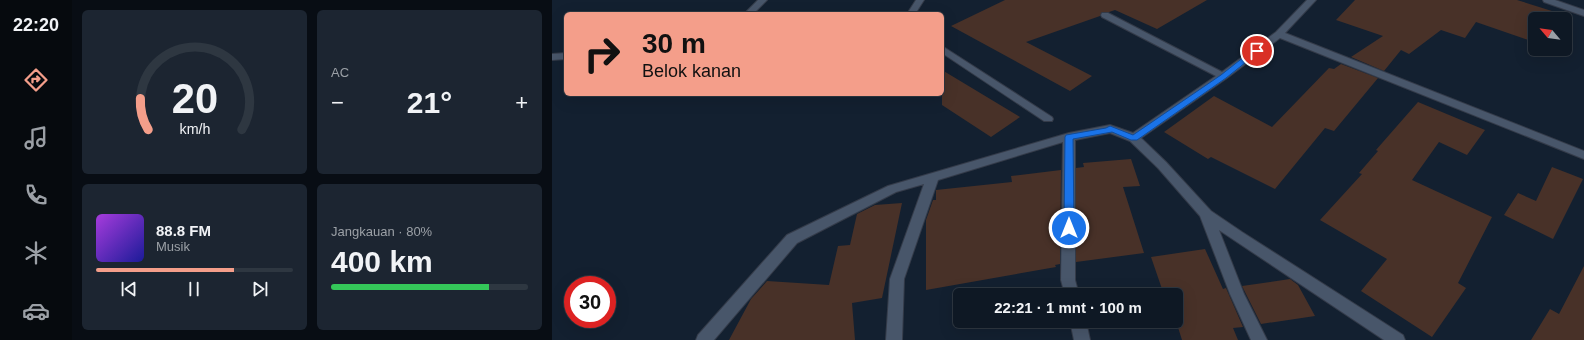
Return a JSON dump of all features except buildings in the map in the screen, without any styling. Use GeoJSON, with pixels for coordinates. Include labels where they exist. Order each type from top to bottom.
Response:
{"type":"FeatureCollection","features":[{"type":"Feature","properties":{"kind":"street"},"geometry":{"type":"LineString","coordinates":[[750,12],[763,0]]}},
{"type":"Feature","properties":{"kind":"street"},"geometry":{"type":"LineString","coordinates":[[912,12],[920,0]]}},
{"type":"Feature","properties":{"kind":"street"},"geometry":{"type":"LineString","coordinates":[[1134,138],[1223,76],[1279,34],[1312,0]]}},
{"type":"Feature","properties":{"kind":"street"},"geometry":{"type":"LineString","coordinates":[[1547,0],[1584,13]]}},
{"type":"Feature","properties":{"kind":"street"},"geometry":{"type":"LineString","coordinates":[[1105,15],[1223,76]]}},
{"type":"Feature","properties":{"kind":"street"},"geometry":{"type":"LineString","coordinates":[[1279,34],[1584,155]]}},
{"type":"Feature","properties":{"kind":"street"},"geometry":{"type":"LineString","coordinates":[[944,50],[1048,119]]}},
{"type":"Feature","properties":{"kind":"street"},"geometry":{"type":"LineString","coordinates":[[552,57],[564,56]]}},
{"type":"Feature","properties":{"kind":"street"},"geometry":{"type":"LineString","coordinates":[[704,340],[792,239],[892,190],[1069,137],[1108,130],[1110,128],[1134,138],[1162,165],[1206,214],[1237,236],[1397,340]]}},
{"type":"Feature","properties":{"kind":"street"},"geometry":{"type":"LineString","coordinates":[[1069,137],[1068,280],[1070,288]]}},
{"type":"Feature","properties":{"kind":"street"},"geometry":{"type":"LineString","coordinates":[[894,340],[897,279],[932,179]]}},
{"type":"Feature","properties":{"kind":"street"},"geometry":{"type":"LineString","coordinates":[[1206,214],[1237,294],[1259,340]]}},
{"type":"Feature","properties":{"kind":"street"},"geometry":{"type":"LineString","coordinates":[[1079,328],[1082,340]]}},
{"type":"Feature","properties":{"kind":"route"},"geometry":{"type":"LineString","coordinates":[[1069,228],[1069,137],[1108,130],[1110,128],[1134,138],[1257,51]]}}]}
